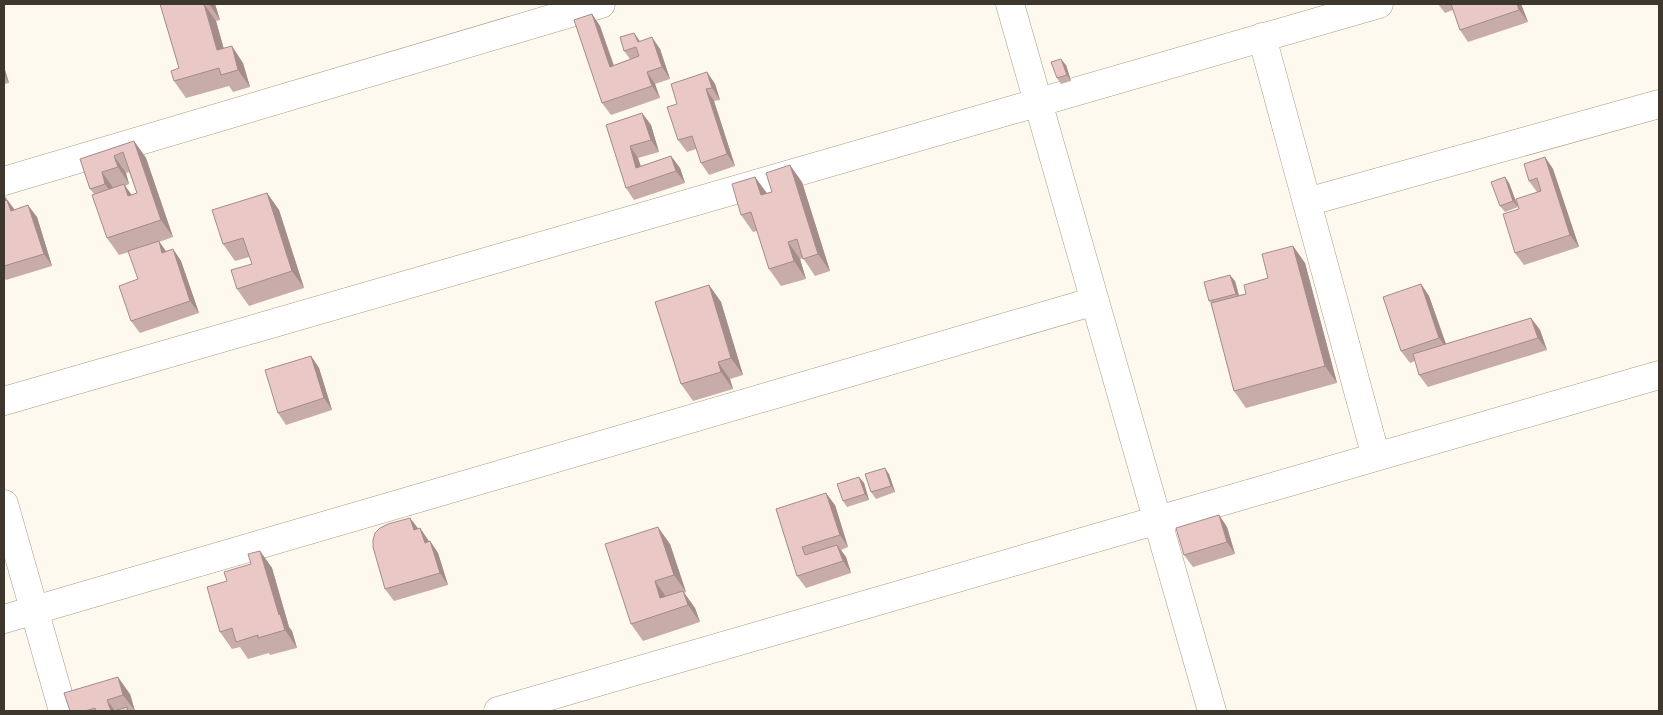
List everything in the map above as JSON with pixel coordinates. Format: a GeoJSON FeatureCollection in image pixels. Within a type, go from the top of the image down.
{"type":"FeatureCollection","features":[{"type":"Feature","properties":{"kind":"street"},"geometry":{"type":"LineString","coordinates":[[4,181],[601,4]]}},
{"type":"Feature","properties":{"kind":"street"},"geometry":{"type":"LineString","coordinates":[[1010,4],[1212,711]]}},
{"type":"Feature","properties":{"kind":"street"},"geometry":{"type":"LineString","coordinates":[[4,401],[1379,4]]}},
{"type":"Feature","properties":{"kind":"street"},"geometry":{"type":"LineString","coordinates":[[1262,37],[1376,457]]}},
{"type":"Feature","properties":{"kind":"street"},"geometry":{"type":"LineString","coordinates":[[1307,202],[1659,104]]}},
{"type":"Feature","properties":{"kind":"street"},"geometry":{"type":"LineString","coordinates":[[4,619],[1095,301]]}},
{"type":"Feature","properties":{"kind":"street"},"geometry":{"type":"LineString","coordinates":[[498,711],[1659,375]]}},
{"type":"Feature","properties":{"kind":"street"},"geometry":{"type":"LineString","coordinates":[[4,504],[63,711]]}},
{"type":"Feature","properties":{"kind":"building"},"geometry":{"type":"Polygon","coordinates":[[[160,4],[204,4],[217,50],[232,46],[238,70],[221,75],[219,68],[174,81],[171,71],[179,68],[160,4]]]}},
{"type":"Feature","properties":{"kind":"building"},"geometry":{"type":"Polygon","coordinates":[[[1451,4],[1517,4],[1519,10],[1460,30],[1451,4]]]}},
{"type":"Feature","properties":{"kind":"building"},"geometry":{"type":"Polygon","coordinates":[[[592,14],[610,67],[639,56],[636,47],[624,51],[620,37],[634,33],[638,42],[652,37],[662,67],[647,72],[652,86],[602,103],[574,20],[592,14]]]}},
{"type":"Feature","properties":{"kind":"building"},"geometry":{"type":"Polygon","coordinates":[[[1061,59],[1067,75],[1057,78],[1051,62],[1061,59]]]}},
{"type":"Feature","properties":{"kind":"building"},"geometry":{"type":"Polygon","coordinates":[[[707,72],[712,88],[706,89],[727,154],[701,163],[692,136],[678,140],[667,107],[677,104],[671,84],[707,72]]]}},
{"type":"Feature","properties":{"kind":"building"},"geometry":{"type":"Polygon","coordinates":[[[642,113],[651,140],[630,146],[636,168],[671,156],[676,171],[626,188],[606,125],[642,113]]]}},
{"type":"Feature","properties":{"kind":"building"},"geometry":{"type":"Polygon","coordinates":[[[134,141],[161,220],[107,238],[92,195],[124,184],[128,196],[137,193],[123,152],[114,156],[118,167],[102,172],[105,184],[90,189],[80,159],[134,141]]]}},
{"type":"Feature","properties":{"kind":"building"},"geometry":{"type":"Polygon","coordinates":[[[1545,157],[1570,235],[1515,253],[1503,214],[1519,209],[1516,199],[1541,191],[1537,178],[1529,181],[1524,164],[1545,157]]]}},
{"type":"Feature","properties":{"kind":"building"},"geometry":{"type":"Polygon","coordinates":[[[790,165],[818,254],[803,259],[797,239],[788,242],[794,261],[769,269],[751,212],[741,215],[732,184],[755,177],[761,195],[772,192],[766,173],[790,165]]]}},
{"type":"Feature","properties":{"kind":"building"},"geometry":{"type":"Polygon","coordinates":[[[1505,177],[1513,201],[1500,206],[1491,182],[1505,177]]]}},
{"type":"Feature","properties":{"kind":"building"},"geometry":{"type":"Polygon","coordinates":[[[267,193],[292,271],[237,289],[231,270],[252,264],[243,238],[223,244],[212,210],[267,193]]]}},
{"type":"Feature","properties":{"kind":"building"},"geometry":{"type":"Polygon","coordinates":[[[7,200],[11,211],[28,205],[44,254],[4,266],[4,201],[7,200]]]}},
{"type":"Feature","properties":{"kind":"building"},"geometry":{"type":"Polygon","coordinates":[[[159,241],[162,253],[173,249],[190,301],[131,321],[119,286],[138,279],[128,251],[159,241]]]}},
{"type":"Feature","properties":{"kind":"building"},"geometry":{"type":"Polygon","coordinates":[[[1293,246],[1325,366],[1234,391],[1211,303],[1246,294],[1244,285],[1268,278],[1262,254],[1293,246]]]}},
{"type":"Feature","properties":{"kind":"building"},"geometry":{"type":"Polygon","coordinates":[[[1230,275],[1236,294],[1209,301],[1204,282],[1230,275]]]}},
{"type":"Feature","properties":{"kind":"building"},"geometry":{"type":"Polygon","coordinates":[[[1421,284],[1439,338],[1401,351],[1383,297],[1421,284]]]}},
{"type":"Feature","properties":{"kind":"building"},"geometry":{"type":"Polygon","coordinates":[[[709,285],[731,358],[718,362],[721,372],[681,384],[655,302],[709,285]]]}},
{"type":"Feature","properties":{"kind":"building"},"geometry":{"type":"Polygon","coordinates":[[[1531,318],[1538,338],[1419,375],[1413,354],[1531,318]]]}},
{"type":"Feature","properties":{"kind":"building"},"geometry":{"type":"Polygon","coordinates":[[[311,356],[324,398],[278,413],[265,370],[311,356]]]}},
{"type":"Feature","properties":{"kind":"building"},"geometry":{"type":"Polygon","coordinates":[[[885,468],[891,486],[871,492],[865,474],[885,468]]]}},
{"type":"Feature","properties":{"kind":"building"},"geometry":{"type":"Polygon","coordinates":[[[859,477],[865,494],[843,501],[837,484],[859,477]]]}},
{"type":"Feature","properties":{"kind":"building"},"geometry":{"type":"Polygon","coordinates":[[[826,493],[840,535],[802,547],[805,555],[837,545],[843,561],[797,576],[776,509],[826,493]]]}},
{"type":"Feature","properties":{"kind":"building"},"geometry":{"type":"Polygon","coordinates":[[[1219,515],[1227,542],[1184,555],[1176,528],[1219,515]]]}},
{"type":"Feature","properties":{"kind":"building"},"geometry":{"type":"Polygon","coordinates":[[[410,518],[414,530],[420,528],[425,543],[430,541],[440,573],[385,589],[373,547],[375,533],[388,524],[410,518]]]}},
{"type":"Feature","properties":{"kind":"building"},"geometry":{"type":"Polygon","coordinates":[[[658,527],[674,575],[655,581],[660,598],[683,591],[688,605],[631,624],[605,544],[658,527]]]}},
{"type":"Feature","properties":{"kind":"building"},"geometry":{"type":"Polygon","coordinates":[[[260,551],[285,630],[258,638],[258,635],[236,642],[232,628],[220,632],[207,587],[227,581],[224,572],[251,564],[248,554],[260,551]]]}},
{"type":"Feature","properties":{"kind":"building"},"geometry":{"type":"Polygon","coordinates":[[[118,677],[123,695],[107,700],[111,711],[96,711],[95,708],[85,711],[70,711],[64,693],[118,677]]]}},
{"type":"Feature","properties":{"kind":"building"},"geometry":{"type":"Polygon","coordinates":[[[127,707],[128,711],[114,711],[127,707]]]}}]}
